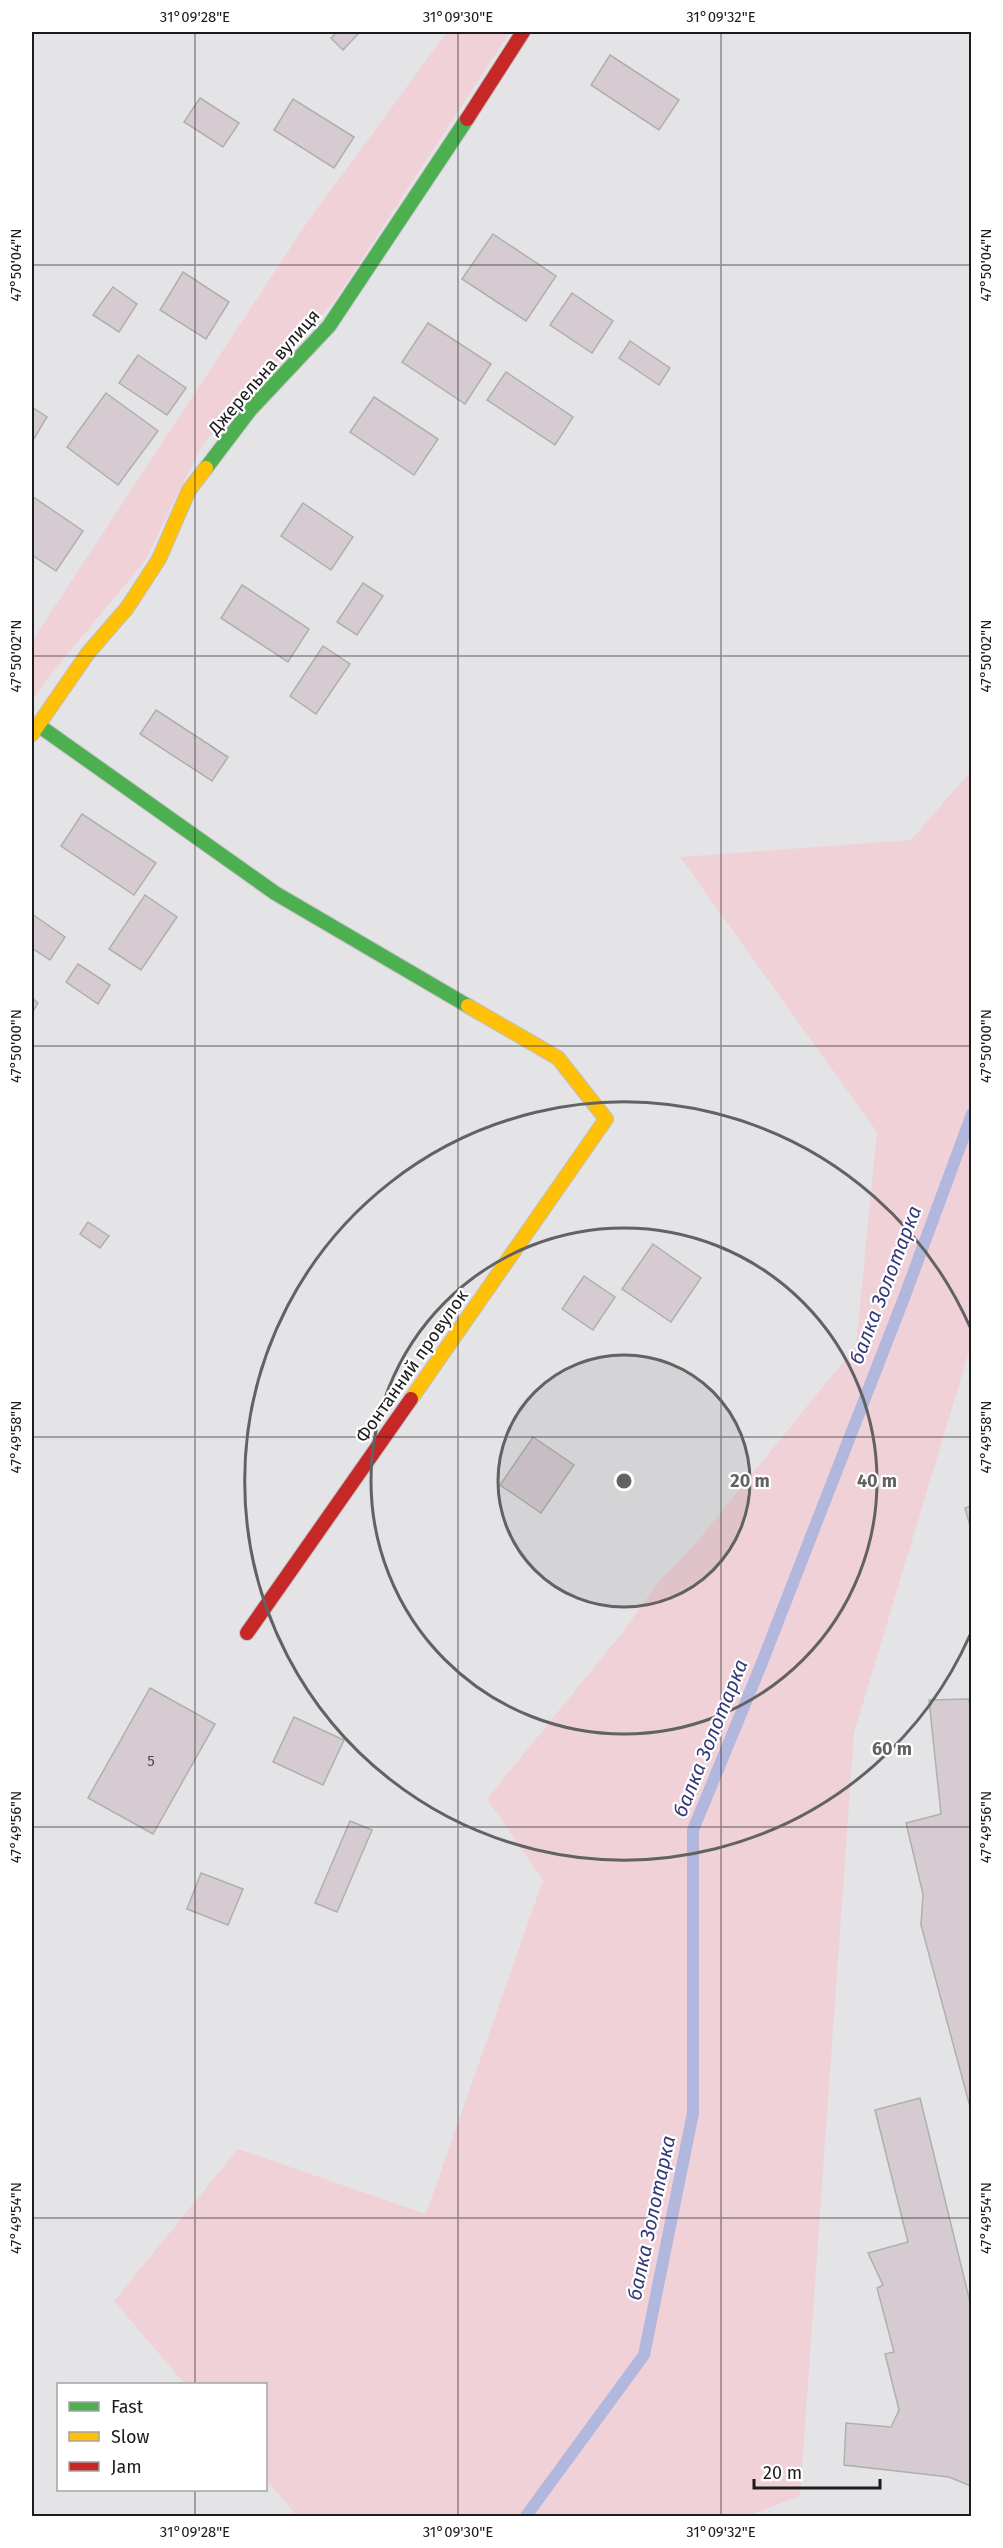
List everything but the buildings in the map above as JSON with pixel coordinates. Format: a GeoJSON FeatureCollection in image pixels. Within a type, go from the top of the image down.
{"type":"FeatureCollection","features":[{"type":"Feature","properties":{"kind":"street","name":"Джерельна вулиця"},"geometry":{"type":"LineString","coordinates":[[34,730],[88,653],[127,608],[159,559],[189,490],[250,410],[329,326],[433,172],[523,32]]}},
{"type":"Feature","properties":{"kind":"street","name":"Фонтанний провулок"},"geometry":{"type":"LineString","coordinates":[[34,730],[275,893],[558,1058],[606,1119],[247,1633]]}},
{"type":"Feature","properties":{"kind":"shaded area"},"geometry":{"type":"Polygon","coordinates":[[[447,32],[510,32],[335,300],[202,445],[145,561],[46,680],[32,701],[32,641],[306,224],[447,32]]]}},
{"type":"Feature","properties":{"kind":"shaded area"},"geometry":{"type":"Polygon","coordinates":[[[971,771],[971,1345],[854,1733],[800,2496],[748,2516],[297,2516],[267,2480],[267,2383],[184,2383],[114,2301],[238,2149],[426,2214],[543,1880],[487,1799],[623,1632],[660,1580],[696,1543],[856,1346],[877,1132],[680,857],[911,840],[971,771]]]}},
{"type":"Feature","properties":{"kind":"waterway","name":"балка Золотарка"},"geometry":{"type":"LineString","coordinates":[[526,2516],[644,2355],[693,2113],[693,1830],[761,1665],[904,1298],[972,1114]]}},
{"type":"Feature","properties":{"kind":"traffic: fast"},"geometry":{"type":"LineString","coordinates":[[206,468],[250,410],[329,326],[467,119]]}},
{"type":"Feature","properties":{"kind":"traffic: fast"},"geometry":{"type":"LineString","coordinates":[[38,725],[275,893],[468,1006]]}},
{"type":"Feature","properties":{"kind":"traffic: slow"},"geometry":{"type":"LineString","coordinates":[[32,734],[88,653],[127,608],[159,559],[189,490],[206,468]]}},
{"type":"Feature","properties":{"kind":"traffic: slow"},"geometry":{"type":"LineString","coordinates":[[411,1399],[606,1119],[558,1058],[468,1006]]}},
{"type":"Feature","properties":{"kind":"traffic: jam"},"geometry":{"type":"LineString","coordinates":[[467,119],[523,32]]}},
{"type":"Feature","properties":{"kind":"traffic: jam"},"geometry":{"type":"LineString","coordinates":[[247,1633],[411,1399]]}}]}
